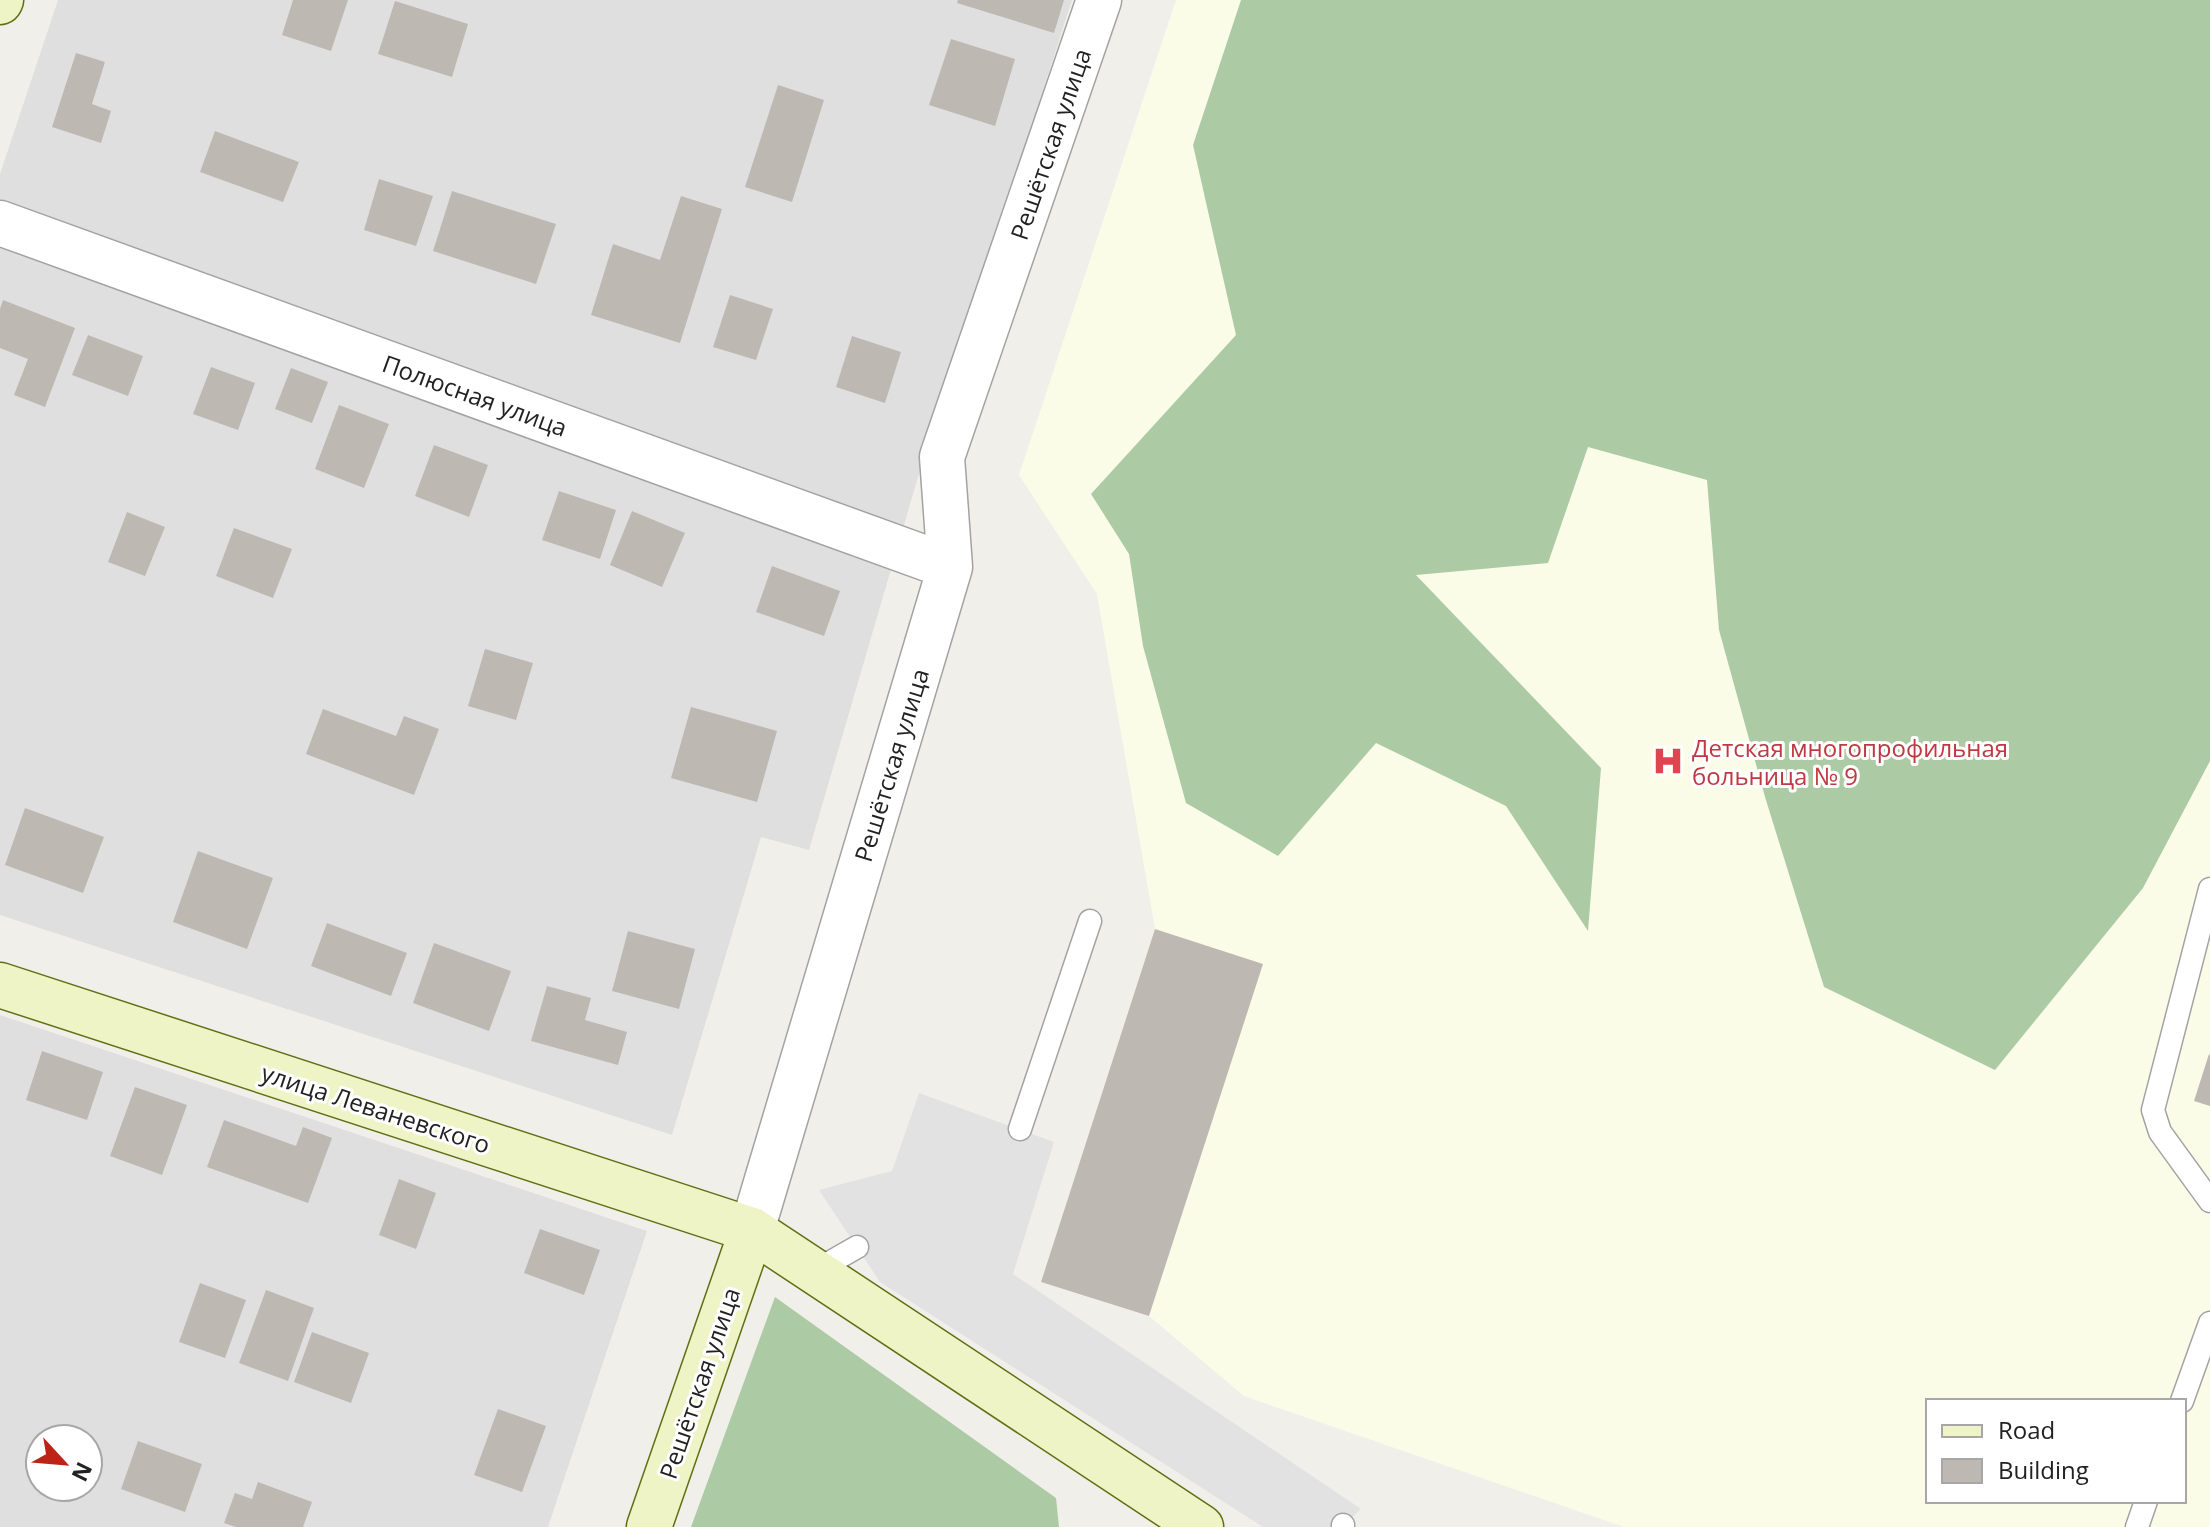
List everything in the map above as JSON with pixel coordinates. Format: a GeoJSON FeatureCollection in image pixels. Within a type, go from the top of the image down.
{"type":"FeatureCollection","features":[{"type":"Feature","properties":{"kind":"street","name":"Решётская улица"},"geometry":{"type":"LineString","coordinates":[[649,1527],[752,1230],[950,567],[942,457],[1099,0]]}},
{"type":"Feature","properties":{"kind":"street","name":"Полюсная улица"},"geometry":{"type":"LineString","coordinates":[[0,223],[950,567]]}},
{"type":"Feature","properties":{"kind":"street","name":"улица Леваневского"},"geometry":{"type":"LineString","coordinates":[[0,985],[752,1230],[1201,1527]]}},
{"type":"Feature","properties":{"kind":"lane"},"geometry":{"type":"LineString","coordinates":[[2210,889],[2153,1110],[2160,1132],[2210,1201]]}},
{"type":"Feature","properties":{"kind":"lane"},"geometry":{"type":"LineString","coordinates":[[1020,1129],[1090,921]]}},
{"type":"Feature","properties":{"kind":"lane"},"geometry":{"type":"LineString","coordinates":[[815,1271],[857,1247]]}},
{"type":"Feature","properties":{"kind":"lane"},"geometry":{"type":"LineString","coordinates":[[2183,1399],[2210,1323]]}},
{"type":"Feature","properties":{"kind":"lane"},"geometry":{"type":"LineString","coordinates":[[2137,1527],[2145,1503]]}},
{"type":"Feature","properties":{"kind":"shaded area"},"geometry":{"type":"Polygon","coordinates":[[[58,0],[1072,0],[918,477],[809,850],[761,837],[672,1135],[0,915],[0,174],[58,0]]]}},
{"type":"Feature","properties":{"kind":"shaded area","name":"Детская многопрофильная больница № 9"},"geometry":{"type":"Polygon","coordinates":[[[1176,0],[2210,0],[2210,1527],[1624,1527],[1244,1396],[1149,1316],[1041,1282],[1155,929],[1097,594],[1019,475],[1176,0]]]}},
{"type":"Feature","properties":{"kind":"shaded area"},"geometry":{"type":"Polygon","coordinates":[[[0,1015],[647,1231],[548,1527],[0,1527],[0,1015]]]}},
{"type":"Feature","properties":{"kind":"shaded area"},"geometry":{"type":"Polygon","coordinates":[[[919,1093],[1054,1142],[1013,1274],[1361,1509],[1342,1527],[1263,1527],[880,1282],[819,1190],[892,1171],[919,1093]]]}},
{"type":"Feature","properties":{"kind":"green space"},"geometry":{"type":"Polygon","coordinates":[[[1241,0],[2210,0],[2210,761],[2143,888],[1995,1070],[1824,987],[1765,797],[1719,630],[1707,480],[1588,447],[1548,563],[1416,575],[1601,768],[1588,931],[1506,806],[1376,743],[1278,856],[1186,803],[1143,646],[1129,554],[1091,494],[1236,335],[1193,145],[1241,0]]]}},
{"type":"Feature","properties":{"kind":"green space"},"geometry":{"type":"Polygon","coordinates":[[[775,1297],[1056,1498],[1059,1527],[691,1527],[775,1297]]]}},
{"type":"Feature","properties":{"kind":"building"},"geometry":{"type":"Polygon","coordinates":[[[293,0],[348,0],[331,51],[282,35],[293,0]]]}},
{"type":"Feature","properties":{"kind":"building"},"geometry":{"type":"Polygon","coordinates":[[[958,0],[1064,0],[1054,33],[957,3],[958,0]]]}},
{"type":"Feature","properties":{"kind":"building"},"geometry":{"type":"Polygon","coordinates":[[[395,1],[468,24],[452,77],[378,54],[395,1]]]}},
{"type":"Feature","properties":{"kind":"building"},"geometry":{"type":"Polygon","coordinates":[[[951,39],[1015,59],[995,126],[929,105],[951,39]]]}},
{"type":"Feature","properties":{"kind":"building"},"geometry":{"type":"Polygon","coordinates":[[[76,53],[105,62],[92,104],[111,111],[101,143],[52,127],[76,53]]]}},
{"type":"Feature","properties":{"kind":"building"},"geometry":{"type":"Polygon","coordinates":[[[778,85],[824,100],[792,202],[745,187],[778,85]]]}},
{"type":"Feature","properties":{"kind":"building"},"geometry":{"type":"Polygon","coordinates":[[[215,131],[299,162],[283,202],[200,172],[215,131]]]}},
{"type":"Feature","properties":{"kind":"building"},"geometry":{"type":"Polygon","coordinates":[[[379,179],[433,196],[416,246],[364,230],[379,179]]]}},
{"type":"Feature","properties":{"kind":"building"},"geometry":{"type":"Polygon","coordinates":[[[452,191],[556,224],[536,284],[433,251],[452,191]]]}},
{"type":"Feature","properties":{"kind":"building"},"geometry":{"type":"Polygon","coordinates":[[[681,196],[722,209],[680,343],[591,315],[613,244],[660,260],[681,196]]]}},
{"type":"Feature","properties":{"kind":"building"},"geometry":{"type":"Polygon","coordinates":[[[730,295],[773,309],[756,360],[713,347],[730,295]]]}},
{"type":"Feature","properties":{"kind":"building"},"geometry":{"type":"Polygon","coordinates":[[[3,300],[75,328],[45,407],[14,395],[28,359],[0,348],[0,309],[3,300]]]}},
{"type":"Feature","properties":{"kind":"building"},"geometry":{"type":"Polygon","coordinates":[[[88,335],[143,356],[128,396],[72,375],[88,335]]]}},
{"type":"Feature","properties":{"kind":"building"},"geometry":{"type":"Polygon","coordinates":[[[852,336],[901,352],[885,403],[836,387],[852,336]]]}},
{"type":"Feature","properties":{"kind":"building"},"geometry":{"type":"Polygon","coordinates":[[[211,367],[255,383],[238,430],[193,414],[211,367]]]}},
{"type":"Feature","properties":{"kind":"building"},"geometry":{"type":"Polygon","coordinates":[[[291,368],[328,382],[312,423],[275,409],[291,368]]]}},
{"type":"Feature","properties":{"kind":"building"},"geometry":{"type":"Polygon","coordinates":[[[339,405],[389,424],[364,488],[315,469],[339,405]]]}},
{"type":"Feature","properties":{"kind":"building"},"geometry":{"type":"Polygon","coordinates":[[[434,445],[488,465],[469,517],[415,496],[434,445]]]}},
{"type":"Feature","properties":{"kind":"building"},"geometry":{"type":"Polygon","coordinates":[[[559,491],[616,510],[600,559],[542,540],[559,491]]]}},
{"type":"Feature","properties":{"kind":"building"},"geometry":{"type":"Polygon","coordinates":[[[632,511],[685,533],[662,587],[610,565],[632,511]]]}},
{"type":"Feature","properties":{"kind":"building"},"geometry":{"type":"Polygon","coordinates":[[[127,512],[165,527],[145,576],[108,562],[127,512]]]}},
{"type":"Feature","properties":{"kind":"building"},"geometry":{"type":"Polygon","coordinates":[[[234,528],[292,549],[273,598],[216,576],[234,528]]]}},
{"type":"Feature","properties":{"kind":"building"},"geometry":{"type":"Polygon","coordinates":[[[772,566],[840,591],[824,636],[756,612],[772,566]]]}},
{"type":"Feature","properties":{"kind":"building"},"geometry":{"type":"Polygon","coordinates":[[[485,649],[533,663],[516,720],[468,706],[485,649]]]}},
{"type":"Feature","properties":{"kind":"building"},"geometry":{"type":"Polygon","coordinates":[[[691,707],[777,731],[757,802],[671,778],[691,707]]]}},
{"type":"Feature","properties":{"kind":"building"},"geometry":{"type":"Polygon","coordinates":[[[323,709],[396,736],[404,716],[439,729],[414,795],[306,754],[323,709]]]}},
{"type":"Feature","properties":{"kind":"building"},"geometry":{"type":"Polygon","coordinates":[[[25,808],[104,837],[83,893],[5,865],[25,808]]]}},
{"type":"Feature","properties":{"kind":"building"},"geometry":{"type":"Polygon","coordinates":[[[198,851],[273,878],[247,949],[173,922],[198,851]]]}},
{"type":"Feature","properties":{"kind":"building"},"geometry":{"type":"Polygon","coordinates":[[[327,923],[407,953],[391,996],[311,966],[327,923]]]}},
{"type":"Feature","properties":{"kind":"building"},"geometry":{"type":"Polygon","coordinates":[[[1155,929],[1263,964],[1149,1316],[1041,1282],[1155,929]]]}},
{"type":"Feature","properties":{"kind":"building"},"geometry":{"type":"Polygon","coordinates":[[[628,931],[695,949],[679,1009],[612,991],[628,931]]]}},
{"type":"Feature","properties":{"kind":"building"},"geometry":{"type":"Polygon","coordinates":[[[434,943],[511,971],[489,1031],[413,1003],[434,943]]]}},
{"type":"Feature","properties":{"kind":"building"},"geometry":{"type":"Polygon","coordinates":[[[547,986],[591,998],[585,1020],[627,1032],[618,1065],[531,1041],[547,986]]]}},
{"type":"Feature","properties":{"kind":"building"},"geometry":{"type":"Polygon","coordinates":[[[42,1051],[103,1072],[87,1120],[26,1100],[42,1051]]]}},
{"type":"Feature","properties":{"kind":"building"},"geometry":{"type":"Polygon","coordinates":[[[2210,1055],[2210,1106],[2194,1101],[2210,1055]]]}},
{"type":"Feature","properties":{"kind":"building"},"geometry":{"type":"Polygon","coordinates":[[[135,1087],[187,1105],[162,1175],[110,1156],[135,1087]]]}},
{"type":"Feature","properties":{"kind":"building"},"geometry":{"type":"Polygon","coordinates":[[[224,1120],[296,1146],[303,1127],[332,1138],[308,1203],[207,1167],[224,1120]]]}},
{"type":"Feature","properties":{"kind":"building"},"geometry":{"type":"Polygon","coordinates":[[[399,1179],[436,1193],[416,1249],[379,1235],[399,1179]]]}},
{"type":"Feature","properties":{"kind":"building"},"geometry":{"type":"Polygon","coordinates":[[[540,1229],[600,1250],[584,1295],[524,1273],[540,1229]]]}},
{"type":"Feature","properties":{"kind":"building"},"geometry":{"type":"Polygon","coordinates":[[[200,1283],[246,1300],[225,1358],[179,1342],[200,1283]]]}},
{"type":"Feature","properties":{"kind":"building"},"geometry":{"type":"Polygon","coordinates":[[[266,1290],[314,1308],[288,1381],[239,1363],[266,1290]]]}},
{"type":"Feature","properties":{"kind":"building"},"geometry":{"type":"Polygon","coordinates":[[[312,1332],[369,1353],[351,1403],[294,1382],[312,1332]]]}},
{"type":"Feature","properties":{"kind":"building"},"geometry":{"type":"Polygon","coordinates":[[[498,1409],[546,1426],[522,1492],[474,1475],[498,1409]]]}},
{"type":"Feature","properties":{"kind":"building"},"geometry":{"type":"Polygon","coordinates":[[[138,1441],[202,1464],[185,1512],[121,1489],[138,1441]]]}},
{"type":"Feature","properties":{"kind":"building"},"geometry":{"type":"Polygon","coordinates":[[[258,1482],[312,1502],[303,1527],[236,1527],[224,1523],[235,1493],[252,1499],[258,1482]]]}},
{"type":"Feature","properties":{"kind":"place","name":"Детская многопрофильная больница № 9"},"geometry":{"type":"Point","coordinates":[1668,761]}}]}
